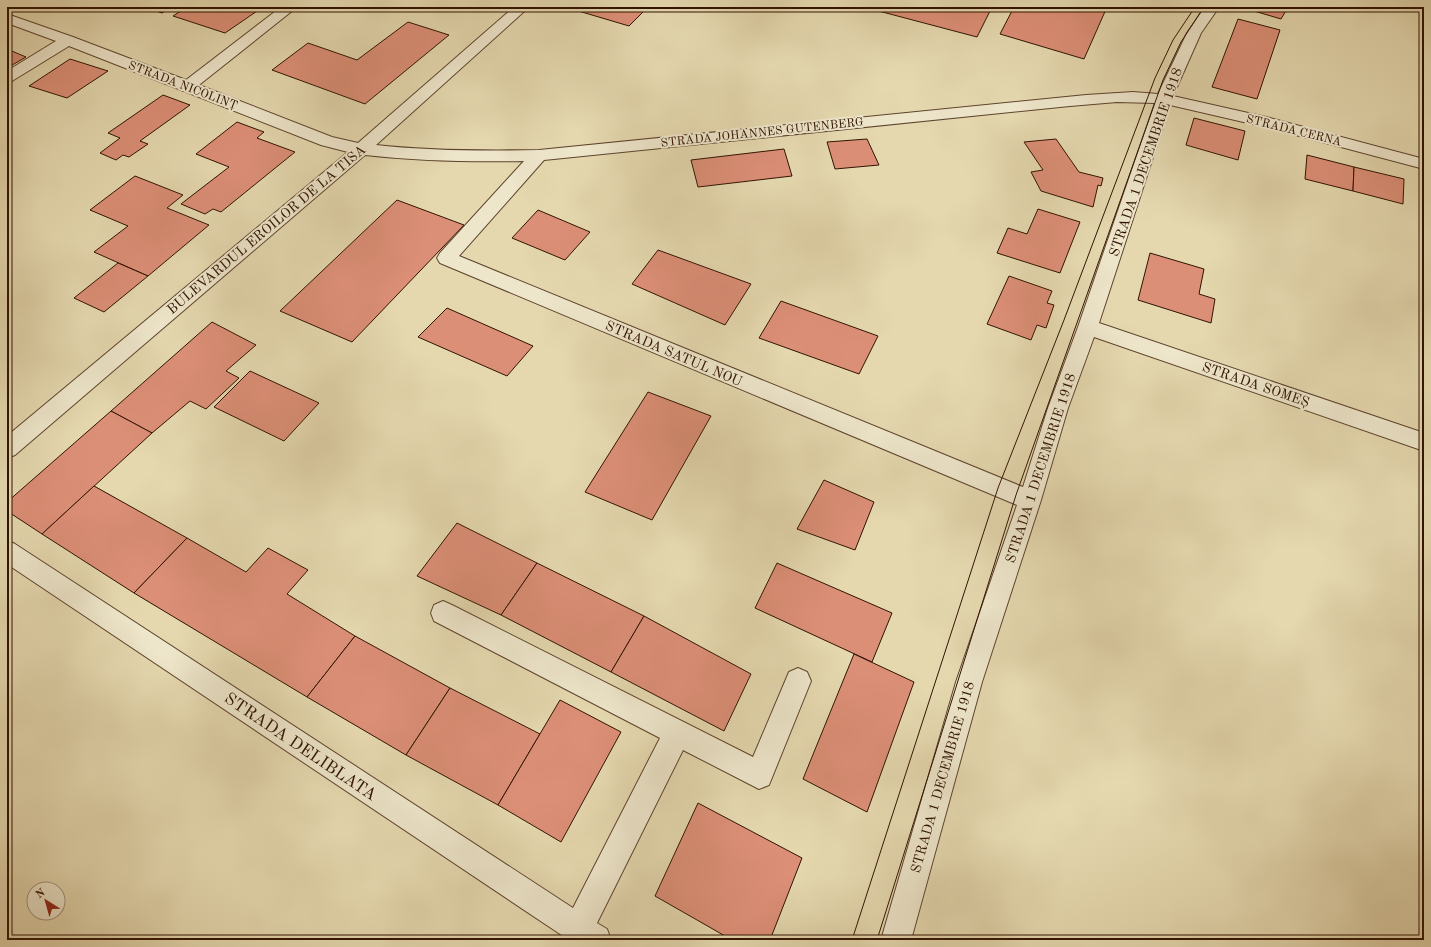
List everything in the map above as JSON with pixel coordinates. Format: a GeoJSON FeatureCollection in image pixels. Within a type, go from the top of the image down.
{"type":"FeatureCollection","features":[{"type":"Feature","properties":{"kind":"street"},"geometry":{"type":"LineString","coordinates":[[187,87],[290,7]]}},
{"type":"Feature","properties":{"kind":"street","name":"BULEVARDUL EROILOR DE LA TISA"},"geometry":{"type":"LineString","coordinates":[[7,449],[359,149],[522,7]]}},
{"type":"Feature","properties":{"kind":"street","name":"STRADA 1 DECEMBRIE 1918"},"geometry":{"type":"LineString","coordinates":[[896,940],[968,682],[1030,500],[1058,408],[1088,327],[1164,99],[1194,33],[1212,7]]}},
{"type":"Feature","properties":{"kind":"street","name":"STRADA NICOLINȚ"},"geometry":{"type":"LineString","coordinates":[[7,18],[68,40],[327,141],[359,149]]}},
{"type":"Feature","properties":{"kind":"street"},"geometry":{"type":"LineString","coordinates":[[7,78],[68,40]]}},
{"type":"Feature","properties":{"kind":"street","name":"STRADA JOHANNES GUTENBERG"},"geometry":{"type":"LineString","coordinates":[[359,149],[397,153],[457,156],[540,155],[1039,104],[1147,97],[1164,99]]}},
{"type":"Feature","properties":{"kind":"street","name":"STRADA CERNA"},"geometry":{"type":"LineString","coordinates":[[1164,99],[1266,122],[1424,164]]}},
{"type":"Feature","properties":{"kind":"street","name":"STRADA SATUL NOU"},"geometry":{"type":"LineString","coordinates":[[540,155],[446,258],[1030,500]]}},
{"type":"Feature","properties":{"kind":"street","name":"STRADA SOMEȘ"},"geometry":{"type":"LineString","coordinates":[[1088,327],[1424,442]]}},
{"type":"Feature","properties":{"kind":"street","name":"STRADA DELIBLATA"},"geometry":{"type":"LineString","coordinates":[[7,551],[587,935]]}},
{"type":"Feature","properties":{"kind":"street"},"geometry":{"type":"LineString","coordinates":[[443,613],[759,775],[798,681]]}},
{"type":"Feature","properties":{"kind":"street"},"geometry":{"type":"LineString","coordinates":[[587,935],[677,733]]}},
{"type":"Feature","properties":{"kind":"building"},"geometry":{"type":"Polygon","coordinates":[[[144,7],[171,7],[162,13],[144,7]]]}},
{"type":"Feature","properties":{"kind":"building"},"geometry":{"type":"Polygon","coordinates":[[[187,7],[263,7],[225,33],[173,16],[187,7]]]}},
{"type":"Feature","properties":{"kind":"building"},"geometry":{"type":"Polygon","coordinates":[[[565,7],[639,7],[646,9],[629,26],[565,7]]]}},
{"type":"Feature","properties":{"kind":"building"},"geometry":{"type":"Polygon","coordinates":[[[872,7],[992,7],[977,37],[871,9],[872,7]]]}},
{"type":"Feature","properties":{"kind":"building"},"geometry":{"type":"Polygon","coordinates":[[[1014,7],[1107,7],[1084,59],[1000,34],[1014,7]]]}},
{"type":"Feature","properties":{"kind":"building"},"geometry":{"type":"Polygon","coordinates":[[[1245,7],[1288,7],[1281,19],[1244,8],[1245,7]]]}},
{"type":"Feature","properties":{"kind":"building"},"geometry":{"type":"Polygon","coordinates":[[[1238,19],[1280,30],[1257,99],[1212,87],[1238,19]]]}},
{"type":"Feature","properties":{"kind":"building"},"geometry":{"type":"Polygon","coordinates":[[[408,22],[449,35],[365,104],[272,70],[308,43],[357,60],[408,22]]]}},
{"type":"Feature","properties":{"kind":"building"},"geometry":{"type":"Polygon","coordinates":[[[7,49],[26,57],[7,68],[7,49]]]}},
{"type":"Feature","properties":{"kind":"building"},"geometry":{"type":"Polygon","coordinates":[[[70,59],[108,71],[67,98],[29,86],[70,59]]]}},
{"type":"Feature","properties":{"kind":"building"},"geometry":{"type":"Polygon","coordinates":[[[163,95],[190,105],[140,141],[148,144],[129,157],[123,155],[116,160],[100,153],[120,138],[108,133],[163,95]]]}},
{"type":"Feature","properties":{"kind":"building"},"geometry":{"type":"Polygon","coordinates":[[[1194,118],[1245,131],[1238,160],[1186,145],[1194,118]]]}},
{"type":"Feature","properties":{"kind":"building"},"geometry":{"type":"Polygon","coordinates":[[[237,122],[264,132],[257,138],[295,152],[221,212],[213,209],[205,214],[181,204],[229,167],[196,154],[237,122]]]}},
{"type":"Feature","properties":{"kind":"building"},"geometry":{"type":"Polygon","coordinates":[[[867,139],[879,165],[835,169],[827,142],[867,139]]]}},
{"type":"Feature","properties":{"kind":"building"},"geometry":{"type":"Polygon","coordinates":[[[1056,139],[1079,172],[1103,178],[1101,186],[1098,185],[1093,207],[1041,191],[1031,172],[1043,170],[1024,142],[1056,139]]]}},
{"type":"Feature","properties":{"kind":"building"},"geometry":{"type":"Polygon","coordinates":[[[784,149],[792,176],[698,187],[691,160],[784,149]]]}},
{"type":"Feature","properties":{"kind":"building"},"geometry":{"type":"Polygon","coordinates":[[[1307,155],[1354,167],[1353,191],[1305,179],[1307,155]]]}},
{"type":"Feature","properties":{"kind":"building"},"geometry":{"type":"Polygon","coordinates":[[[1354,167],[1404,179],[1403,204],[1353,191],[1354,167]]]}},
{"type":"Feature","properties":{"kind":"building"},"geometry":{"type":"Polygon","coordinates":[[[135,176],[183,195],[167,208],[209,225],[148,276],[94,252],[128,226],[90,210],[135,176]]]}},
{"type":"Feature","properties":{"kind":"building"},"geometry":{"type":"Polygon","coordinates":[[[397,200],[464,225],[352,342],[280,311],[397,200]]]}},
{"type":"Feature","properties":{"kind":"building"},"geometry":{"type":"Polygon","coordinates":[[[1038,209],[1080,222],[1060,273],[997,253],[1008,228],[1027,234],[1038,209]]]}},
{"type":"Feature","properties":{"kind":"building"},"geometry":{"type":"Polygon","coordinates":[[[538,210],[590,232],[565,260],[512,238],[538,210]]]}},
{"type":"Feature","properties":{"kind":"building"},"geometry":{"type":"Polygon","coordinates":[[[658,250],[751,284],[725,325],[632,284],[658,250]]]}},
{"type":"Feature","properties":{"kind":"building"},"geometry":{"type":"Polygon","coordinates":[[[1150,253],[1204,269],[1199,294],[1215,299],[1211,323],[1138,300],[1150,253]]]}},
{"type":"Feature","properties":{"kind":"building"},"geometry":{"type":"Polygon","coordinates":[[[118,263],[148,276],[104,312],[74,298],[118,263]]]}},
{"type":"Feature","properties":{"kind":"building"},"geometry":{"type":"Polygon","coordinates":[[[1009,276],[1052,291],[1047,303],[1054,305],[1046,328],[1037,325],[1031,340],[987,324],[1009,276]]]}},
{"type":"Feature","properties":{"kind":"building"},"geometry":{"type":"Polygon","coordinates":[[[781,301],[878,336],[859,374],[759,338],[781,301]]]}},
{"type":"Feature","properties":{"kind":"building"},"geometry":{"type":"Polygon","coordinates":[[[447,308],[533,346],[507,376],[418,337],[447,308]]]}},
{"type":"Feature","properties":{"kind":"building"},"geometry":{"type":"Polygon","coordinates":[[[212,322],[256,345],[226,371],[239,378],[206,409],[190,401],[152,433],[111,411],[212,322]]]}},
{"type":"Feature","properties":{"kind":"building"},"geometry":{"type":"Polygon","coordinates":[[[250,371],[319,403],[284,441],[214,407],[250,371]]]}},
{"type":"Feature","properties":{"kind":"building"},"geometry":{"type":"Polygon","coordinates":[[[648,392],[711,416],[652,520],[585,492],[648,392]]]}},
{"type":"Feature","properties":{"kind":"building"},"geometry":{"type":"Polygon","coordinates":[[[111,411],[152,433],[42,534],[7,511],[7,502],[111,411]]]}},
{"type":"Feature","properties":{"kind":"building"},"geometry":{"type":"Polygon","coordinates":[[[824,480],[874,502],[855,550],[797,529],[824,480]]]}},
{"type":"Feature","properties":{"kind":"building"},"geometry":{"type":"Polygon","coordinates":[[[94,486],[187,538],[134,593],[42,534],[94,486]]]}},
{"type":"Feature","properties":{"kind":"building"},"geometry":{"type":"Polygon","coordinates":[[[457,523],[537,563],[501,615],[417,576],[457,523]]]}},
{"type":"Feature","properties":{"kind":"building"},"geometry":{"type":"Polygon","coordinates":[[[187,538],[246,572],[268,548],[308,570],[287,594],[355,636],[307,697],[134,593],[187,538]]]}},
{"type":"Feature","properties":{"kind":"building"},"geometry":{"type":"Polygon","coordinates":[[[537,563],[644,616],[611,672],[501,615],[537,563]]]}},
{"type":"Feature","properties":{"kind":"building"},"geometry":{"type":"Polygon","coordinates":[[[777,563],[892,613],[872,662],[755,608],[777,563]]]}},
{"type":"Feature","properties":{"kind":"building"},"geometry":{"type":"Polygon","coordinates":[[[644,616],[751,674],[724,731],[611,672],[644,616]]]}},
{"type":"Feature","properties":{"kind":"building"},"geometry":{"type":"Polygon","coordinates":[[[355,636],[450,688],[406,755],[307,697],[355,636]]]}},
{"type":"Feature","properties":{"kind":"building"},"geometry":{"type":"Polygon","coordinates":[[[854,654],[914,682],[867,812],[803,779],[854,654]]]}},
{"type":"Feature","properties":{"kind":"building"},"geometry":{"type":"Polygon","coordinates":[[[450,688],[540,734],[498,805],[406,755],[450,688]]]}},
{"type":"Feature","properties":{"kind":"building"},"geometry":{"type":"Polygon","coordinates":[[[560,700],[621,732],[561,842],[498,805],[560,700]]]}},
{"type":"Feature","properties":{"kind":"building"},"geometry":{"type":"Polygon","coordinates":[[[698,803],[802,858],[770,940],[732,940],[655,896],[698,803]]]}},
{"type":"Feature","properties":{"kind":"tram line"},"geometry":{"type":"LineString","coordinates":[[852,940],[998,488],[1064,320],[1155,78],[1173,40],[1195,7]]}},
{"type":"Feature","properties":{"kind":"tram line"},"geometry":{"type":"LineString","coordinates":[[877,940],[1016,495],[1163,80],[1181,42],[1204,7]]}}]}
